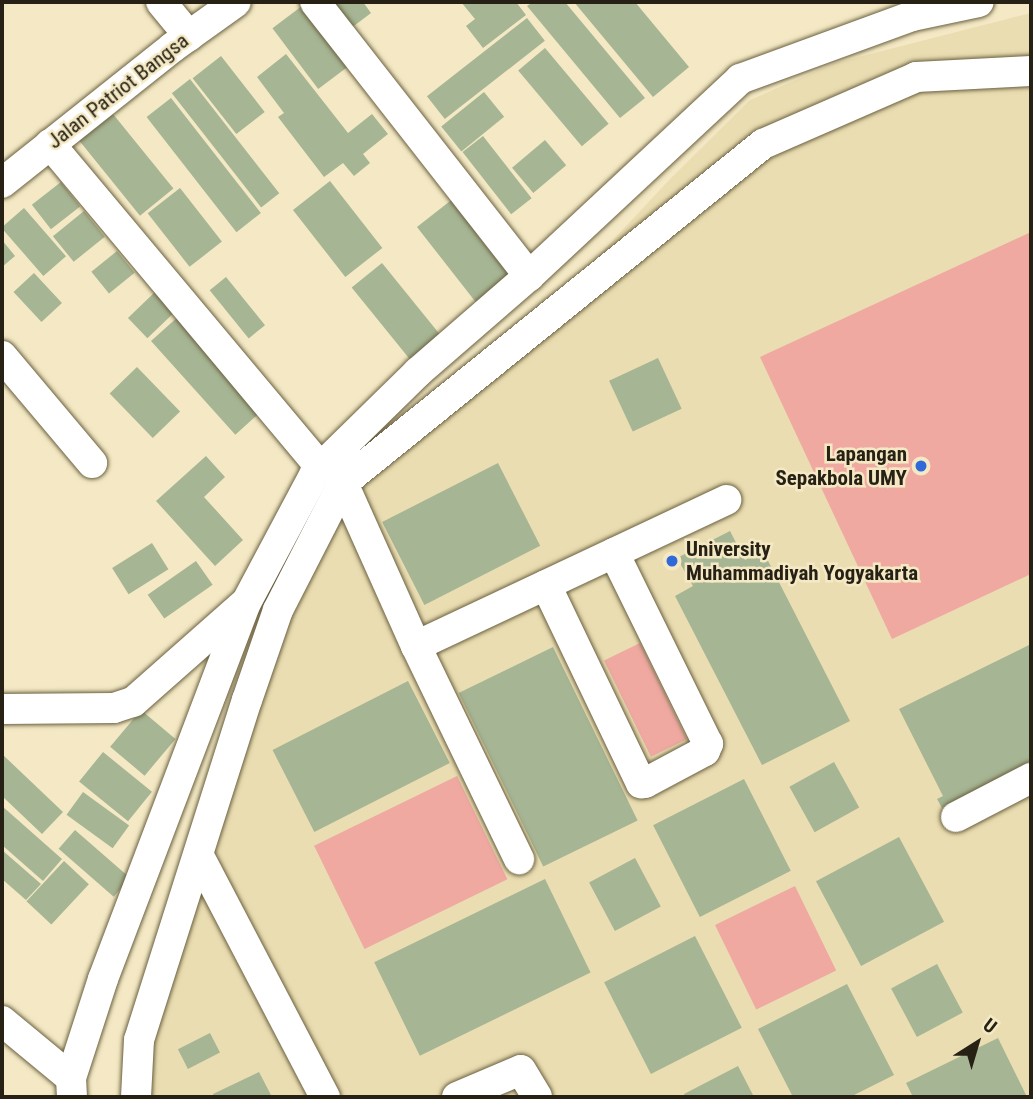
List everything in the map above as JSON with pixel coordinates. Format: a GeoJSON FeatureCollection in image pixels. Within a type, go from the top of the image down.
{"type":"FeatureCollection","features":[{"type":"Feature","properties":{"kind":"street"},"geometry":{"type":"LineString","coordinates":[[161,2],[189,36]]}},
{"type":"Feature","properties":{"kind":"street","name":"Jalan Patriot Bangsa"},"geometry":{"type":"LineString","coordinates":[[2,183],[236,2]]}},
{"type":"Feature","properties":{"kind":"street"},"geometry":{"type":"LineString","coordinates":[[315,2],[529,276]]}},
{"type":"Feature","properties":{"kind":"street"},"geometry":{"type":"LineString","coordinates":[[2,1021],[71,1088],[103,979],[246,603],[331,475],[418,372],[529,276],[740,79],[912,16],[979,2]]}},
{"type":"Feature","properties":{"kind":"street"},"geometry":{"type":"LineString","coordinates":[[136,1097],[139,1040],[278,610],[331,475],[763,144],[916,77],[1031,71]]}},
{"type":"Feature","properties":{"kind":"street"},"geometry":{"type":"LineString","coordinates":[[50,144],[331,475],[519,859]]}},
{"type":"Feature","properties":{"kind":"street"},"geometry":{"type":"LineString","coordinates":[[2,356],[92,463]]}},
{"type":"Feature","properties":{"kind":"street"},"geometry":{"type":"LineString","coordinates":[[416,646],[726,499]]}},
{"type":"Feature","properties":{"kind":"street"},"geometry":{"type":"LineString","coordinates":[[546,585],[641,783],[646,783],[705,751],[708,744],[614,554]]}},
{"type":"Feature","properties":{"kind":"street"},"geometry":{"type":"LineString","coordinates":[[2,709],[114,708],[133,702],[246,603]]}},
{"type":"Feature","properties":{"kind":"street"},"geometry":{"type":"LineString","coordinates":[[956,817],[1031,778]]}},
{"type":"Feature","properties":{"kind":"street"},"geometry":{"type":"LineString","coordinates":[[199,856],[324,1097]]}},
{"type":"Feature","properties":{"kind":"street"},"geometry":{"type":"LineString","coordinates":[[457,1097],[520,1070],[537,1097]]}},
{"type":"Feature","properties":{"kind":"shaded area","name":"University Muhammadiyah Yogyakarta"},"geometry":{"type":"Polygon","coordinates":[[[1031,13],[1031,1097],[121,1097],[123,1044],[193,848],[344,489],[571,285],[671,178],[750,100],[835,63],[1031,13]]]}},
{"type":"Feature","properties":{"kind":"shaded area","name":"Lapangan Sepakbola UMY"},"geometry":{"type":"Polygon","coordinates":[[[1031,232],[1031,574],[892,639],[760,357],[1031,232]]]}},
{"type":"Feature","properties":{"kind":"shaded area"},"geometry":{"type":"Polygon","coordinates":[[[640,643],[687,739],[651,757],[604,661],[640,643]]]}},
{"type":"Feature","properties":{"kind":"shaded area"},"geometry":{"type":"Polygon","coordinates":[[[457,776],[507,879],[365,949],[314,846],[457,776]]]}},
{"type":"Feature","properties":{"kind":"shaded area"},"geometry":{"type":"Polygon","coordinates":[[[795,886],[836,970],[756,1010],[715,925],[795,886]]]}},
{"type":"Feature","properties":{"kind":"building"},"geometry":{"type":"Polygon","coordinates":[[[323,2],[363,2],[371,13],[346,32],[323,2]]]}},
{"type":"Feature","properties":{"kind":"building"},"geometry":{"type":"Polygon","coordinates":[[[461,2],[516,2],[526,15],[483,48],[466,26],[475,19],[461,2]]]}},
{"type":"Feature","properties":{"kind":"building"},"geometry":{"type":"Polygon","coordinates":[[[533,2],[565,2],[645,98],[620,118],[527,6],[533,2]]]}},
{"type":"Feature","properties":{"kind":"building"},"geometry":{"type":"Polygon","coordinates":[[[574,2],[635,2],[689,67],[653,97],[574,2]]]}},
{"type":"Feature","properties":{"kind":"building"},"geometry":{"type":"Polygon","coordinates":[[[306,3],[352,64],[318,89],[272,28],[306,3]]]}},
{"type":"Feature","properties":{"kind":"building"},"geometry":{"type":"Polygon","coordinates":[[[527,18],[545,41],[445,119],[427,96],[527,18]]]}},
{"type":"Feature","properties":{"kind":"building"},"geometry":{"type":"Polygon","coordinates":[[[545,48],[609,124],[582,146],[518,70],[545,48]]]}},
{"type":"Feature","properties":{"kind":"building"},"geometry":{"type":"Polygon","coordinates":[[[286,54],[348,133],[372,114],[388,134],[363,154],[370,163],[354,176],[343,163],[324,177],[278,117],[284,113],[257,77],[286,54]]]}},
{"type":"Feature","properties":{"kind":"building"},"geometry":{"type":"Polygon","coordinates":[[[221,56],[265,112],[236,134],[193,78],[221,56]]]}},
{"type":"Feature","properties":{"kind":"building"},"geometry":{"type":"Polygon","coordinates":[[[190,79],[279,193],[261,207],[172,93],[190,79]]]}},
{"type":"Feature","properties":{"kind":"building"},"geometry":{"type":"Polygon","coordinates":[[[484,92],[504,117],[461,151],[441,127],[484,92]]]}},
{"type":"Feature","properties":{"kind":"building"},"geometry":{"type":"Polygon","coordinates":[[[171,98],[261,213],[236,232],[147,117],[171,98]]]}},
{"type":"Feature","properties":{"kind":"building"},"geometry":{"type":"Polygon","coordinates":[[[113,114],[173,189],[140,216],[80,141],[113,114]]]}},
{"type":"Feature","properties":{"kind":"building"},"geometry":{"type":"Polygon","coordinates":[[[483,136],[532,198],[511,214],[463,152],[483,136]]]}},
{"type":"Feature","properties":{"kind":"building"},"geometry":{"type":"Polygon","coordinates":[[[545,140],[566,165],[533,193],[512,168],[545,140]]]}},
{"type":"Feature","properties":{"kind":"building"},"geometry":{"type":"Polygon","coordinates":[[[330,181],[382,248],[345,277],[293,210],[330,181]]]}},
{"type":"Feature","properties":{"kind":"building"},"geometry":{"type":"Polygon","coordinates":[[[61,182],[80,206],[51,229],[32,205],[61,182]]]}},
{"type":"Feature","properties":{"kind":"building"},"geometry":{"type":"Polygon","coordinates":[[[180,188],[222,242],[190,267],[148,213],[180,188]]]}},
{"type":"Feature","properties":{"kind":"building"},"geometry":{"type":"Polygon","coordinates":[[[454,198],[512,273],[475,302],[417,227],[454,198]]]}},
{"type":"Feature","properties":{"kind":"building"},"geometry":{"type":"Polygon","coordinates":[[[24,208],[66,256],[43,276],[2,228],[24,208]]]}},
{"type":"Feature","properties":{"kind":"building"},"geometry":{"type":"Polygon","coordinates":[[[84,211],[105,237],[74,262],[53,236],[84,211]]]}},
{"type":"Feature","properties":{"kind":"building"},"geometry":{"type":"Polygon","coordinates":[[[2,240],[15,256],[2,267],[2,240]]]}},
{"type":"Feature","properties":{"kind":"building"},"geometry":{"type":"Polygon","coordinates":[[[117,251],[135,273],[109,294],[91,272],[117,251]]]}},
{"type":"Feature","properties":{"kind":"building"},"geometry":{"type":"Polygon","coordinates":[[[382,263],[441,336],[411,361],[352,288],[382,263]]]}},
{"type":"Feature","properties":{"kind":"building"},"geometry":{"type":"Polygon","coordinates":[[[34,273],[62,303],[41,322],[14,292],[34,273]]]}},
{"type":"Feature","properties":{"kind":"building"},"geometry":{"type":"Polygon","coordinates":[[[226,277],[265,325],[249,338],[210,290],[226,277]]]}},
{"type":"Feature","properties":{"kind":"building"},"geometry":{"type":"Polygon","coordinates":[[[156,291],[175,311],[147,338],[128,318],[156,291]]]}},
{"type":"Feature","properties":{"kind":"building"},"geometry":{"type":"Polygon","coordinates":[[[180,315],[264,409],[235,435],[151,341],[180,315]]]}},
{"type":"Feature","properties":{"kind":"building"},"geometry":{"type":"Polygon","coordinates":[[[658,358],[682,409],[633,432],[609,381],[658,358]]]}},
{"type":"Feature","properties":{"kind":"building"},"geometry":{"type":"Polygon","coordinates":[[[137,367],[180,412],[153,438],[110,393],[137,367]]]}},
{"type":"Feature","properties":{"kind":"building"},"geometry":{"type":"Polygon","coordinates":[[[206,456],[225,477],[204,497],[243,540],[215,566],[156,501],[206,456]]]}},
{"type":"Feature","properties":{"kind":"building"},"geometry":{"type":"Polygon","coordinates":[[[498,463],[540,546],[424,605],[382,522],[498,463]]]}},
{"type":"Feature","properties":{"kind":"building"},"geometry":{"type":"Polygon","coordinates":[[[730,531],[745,560],[763,551],[850,721],[762,765],[675,596],[693,586],[677,558],[730,531]]]}},
{"type":"Feature","properties":{"kind":"building"},"geometry":{"type":"Polygon","coordinates":[[[152,543],[168,569],[129,594],[112,568],[152,543]]]}},
{"type":"Feature","properties":{"kind":"building"},"geometry":{"type":"Polygon","coordinates":[[[196,561],[213,585],[164,619],[148,595],[196,561]]]}},
{"type":"Feature","properties":{"kind":"building"},"geometry":{"type":"Polygon","coordinates":[[[1031,644],[1031,764],[942,808],[937,799],[943,796],[899,709],[1031,644]]]}},
{"type":"Feature","properties":{"kind":"building"},"geometry":{"type":"Polygon","coordinates":[[[553,647],[638,820],[543,866],[459,693],[553,647]]]}},
{"type":"Feature","properties":{"kind":"building"},"geometry":{"type":"Polygon","coordinates":[[[408,681],[450,763],[314,832],[273,750],[408,681]]]}},
{"type":"Feature","properties":{"kind":"building"},"geometry":{"type":"Polygon","coordinates":[[[141,710],[175,739],[145,776],[110,747],[141,710]]]}},
{"type":"Feature","properties":{"kind":"building"},"geometry":{"type":"Polygon","coordinates":[[[103,752],[152,792],[128,821],[79,782],[103,752]]]}},
{"type":"Feature","properties":{"kind":"building"},"geometry":{"type":"Polygon","coordinates":[[[2,754],[63,812],[42,834],[2,796],[2,754]]]}},
{"type":"Feature","properties":{"kind":"building"},"geometry":{"type":"Polygon","coordinates":[[[834,762],[859,807],[815,832],[789,787],[834,762]]]}},
{"type":"Feature","properties":{"kind":"building"},"geometry":{"type":"Polygon","coordinates":[[[744,779],[791,871],[700,917],[653,825],[744,779]]]}},
{"type":"Feature","properties":{"kind":"building"},"geometry":{"type":"Polygon","coordinates":[[[83,792],[129,826],[113,848],[67,815],[83,792]]]}},
{"type":"Feature","properties":{"kind":"building"},"geometry":{"type":"Polygon","coordinates":[[[2,806],[62,859],[43,881],[2,845],[2,806]]]}},
{"type":"Feature","properties":{"kind":"building"},"geometry":{"type":"Polygon","coordinates":[[[75,830],[130,878],[114,897],[59,849],[75,830]]]}},
{"type":"Feature","properties":{"kind":"building"},"geometry":{"type":"Polygon","coordinates":[[[899,837],[944,922],[861,966],[816,881],[899,837]]]}},
{"type":"Feature","properties":{"kind":"building"},"geometry":{"type":"Polygon","coordinates":[[[2,850],[41,884],[26,900],[2,879],[2,850]]]}},
{"type":"Feature","properties":{"kind":"building"},"geometry":{"type":"Polygon","coordinates":[[[635,858],[661,907],[615,931],[589,882],[635,858]]]}},
{"type":"Feature","properties":{"kind":"building"},"geometry":{"type":"Polygon","coordinates":[[[64,861],[89,884],[51,924],[26,901],[64,861]]]}},
{"type":"Feature","properties":{"kind":"building"},"geometry":{"type":"Polygon","coordinates":[[[545,879],[591,972],[420,1056],[374,962],[545,879]]]}},
{"type":"Feature","properties":{"kind":"building"},"geometry":{"type":"Polygon","coordinates":[[[695,936],[742,1028],[651,1074],[604,982],[695,936]]]}},
{"type":"Feature","properties":{"kind":"building"},"geometry":{"type":"Polygon","coordinates":[[[937,964],[963,1013],[917,1037],[891,988],[937,964]]]}},
{"type":"Feature","properties":{"kind":"building"},"geometry":{"type":"Polygon","coordinates":[[[847,984],[894,1075],[850,1097],[793,1097],[758,1029],[847,984]]]}},
{"type":"Feature","properties":{"kind":"building"},"geometry":{"type":"Polygon","coordinates":[[[210,1033],[220,1053],[188,1069],[178,1049],[210,1033]]]}},
{"type":"Feature","properties":{"kind":"building"},"geometry":{"type":"Polygon","coordinates":[[[998,1038],[1027,1097],[913,1097],[906,1083],[998,1038]]]}},
{"type":"Feature","properties":{"kind":"building"},"geometry":{"type":"Polygon","coordinates":[[[738,1066],[754,1097],[685,1097],[684,1094],[738,1066]]]}},
{"type":"Feature","properties":{"kind":"building"},"geometry":{"type":"Polygon","coordinates":[[[259,1072],[272,1097],[214,1097],[213,1094],[259,1072]]]}},
{"type":"Feature","properties":{"kind":"place","name":"Lapangan Sepakbola UMY"},"geometry":{"type":"Point","coordinates":[921,466]}},
{"type":"Feature","properties":{"kind":"place","name":"University Muhammadiyah Yogyakarta"},"geometry":{"type":"Point","coordinates":[672,561]}}]}
